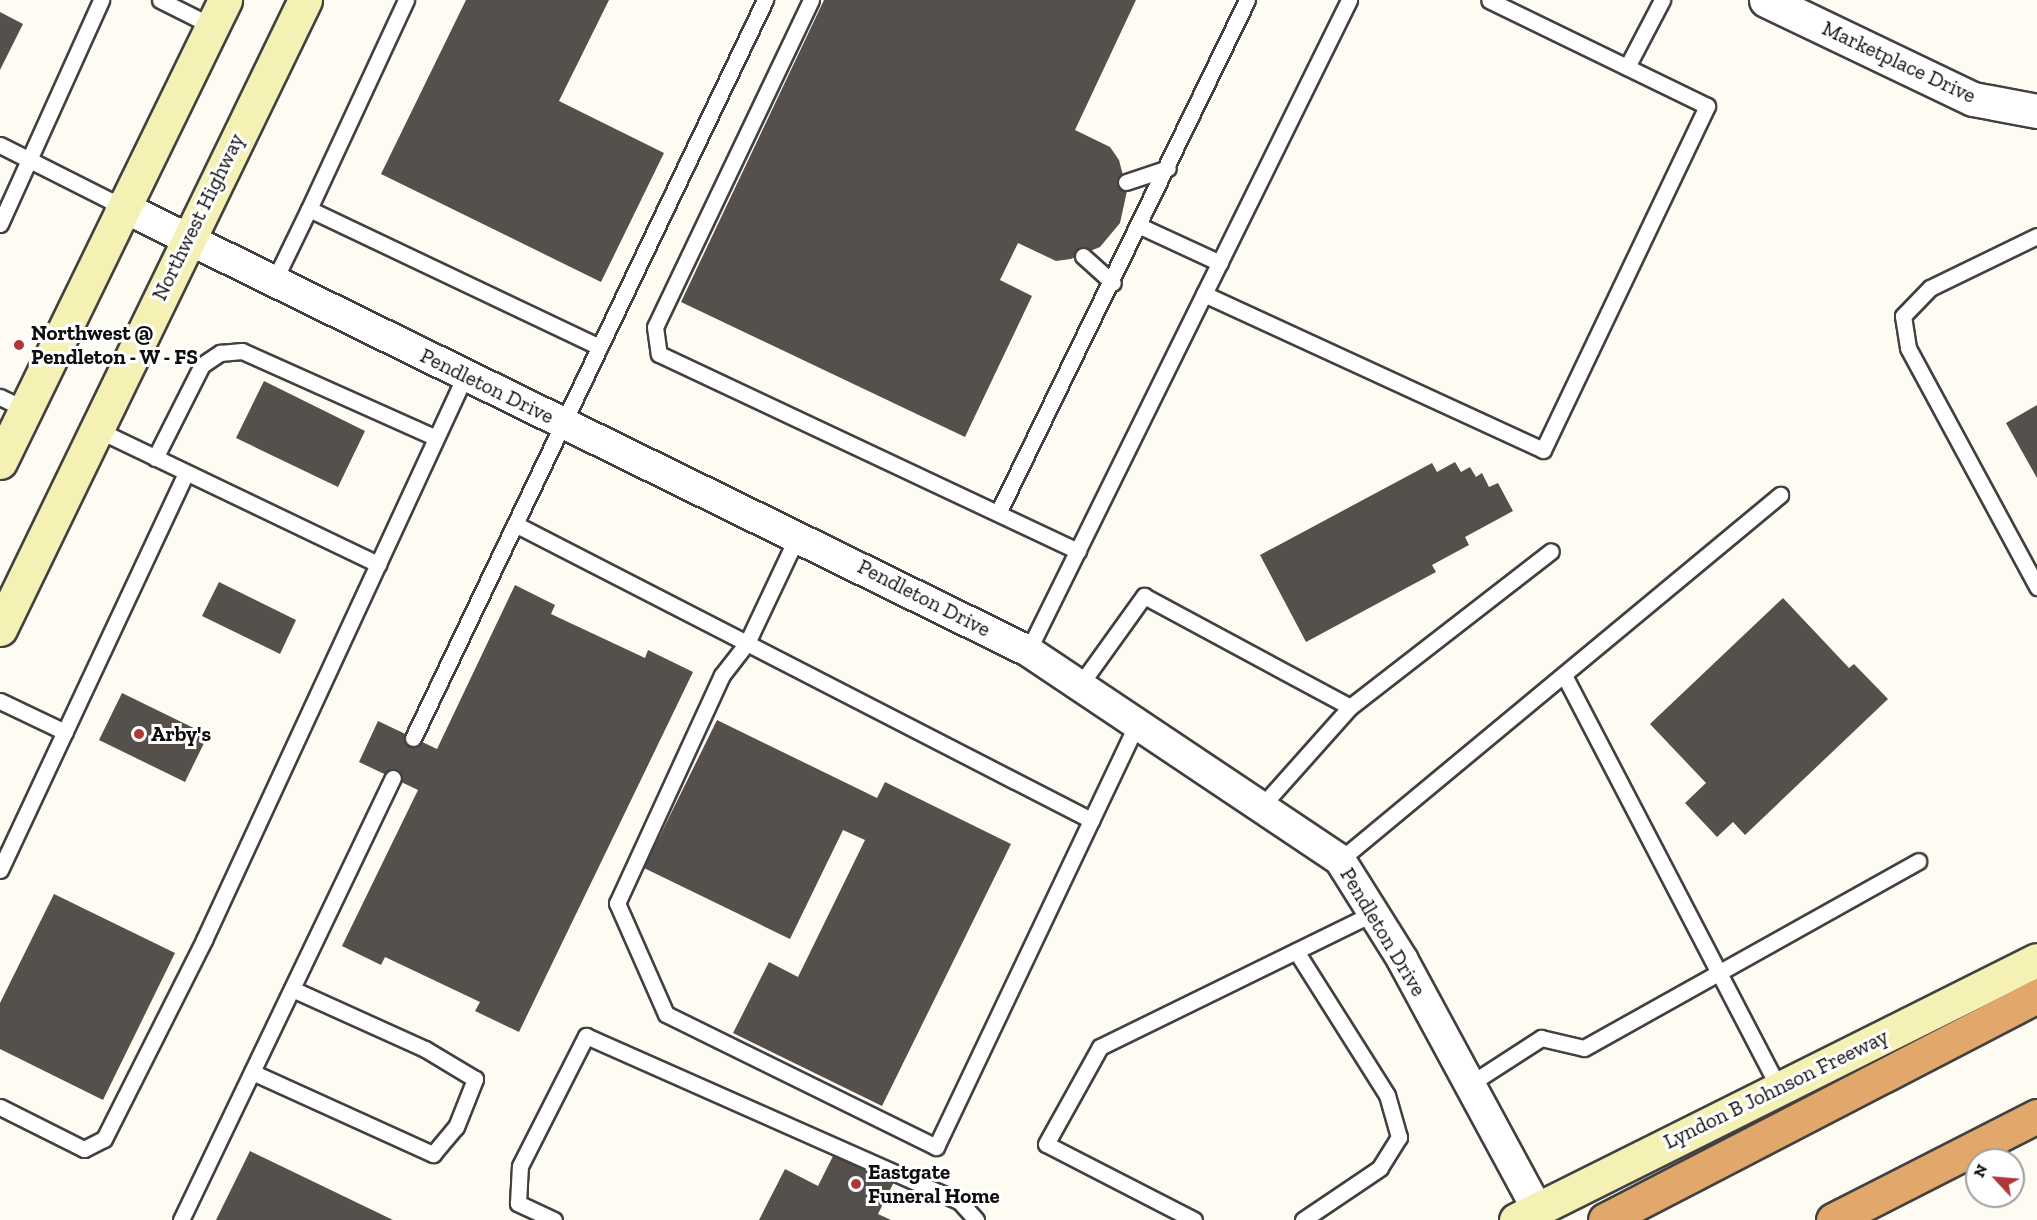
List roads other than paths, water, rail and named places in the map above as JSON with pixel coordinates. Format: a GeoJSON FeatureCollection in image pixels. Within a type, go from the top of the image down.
{"type":"FeatureCollection","features":[{"type":"Feature","properties":{"kind":"highway"},"geometry":{"type":"LineString","coordinates":[[1605,1220],[2037,996]]}},
{"type":"Feature","properties":{"kind":"highway"},"geometry":{"type":"LineString","coordinates":[[1833,1220],[2037,1116]]}},
{"type":"Feature","properties":{"kind":"main road","name":"Northwest Highway"},"geometry":{"type":"LineString","coordinates":[[0,629],[187,238],[305,0]]}},
{"type":"Feature","properties":{"kind":"main road"},"geometry":{"type":"LineString","coordinates":[[0,462],[13,403],[121,206],[218,13]]}},
{"type":"Feature","properties":{"kind":"main road","name":"Lyndon B Johnson Freeway"},"geometry":{"type":"LineString","coordinates":[[1526,1214],[1777,1085],[2037,960]]}},
{"type":"Feature","properties":{"kind":"street","name":"Marketplace Drive"},"geometry":{"type":"LineString","coordinates":[[1766,0],[1973,99],[2037,111]]}},
{"type":"Feature","properties":{"kind":"street","name":"Pendleton Drive"},"geometry":{"type":"LineString","coordinates":[[121,206],[563,424],[798,535],[1028,651],[1340,860],[1373,913],[1470,1084],[1526,1214]]}},
{"type":"Feature","properties":{"kind":"lane"},"geometry":{"type":"LineString","coordinates":[[0,224],[32,162],[40,129],[101,0]]}},
{"type":"Feature","properties":{"kind":"lane"},"geometry":{"type":"LineString","coordinates":[[160,0],[218,13]]}},
{"type":"Feature","properties":{"kind":"lane"},"geometry":{"type":"LineString","coordinates":[[274,281],[406,0]]}},
{"type":"Feature","properties":{"kind":"lane"},"geometry":{"type":"LineString","coordinates":[[412,738],[765,0]]}},
{"type":"Feature","properties":{"kind":"lane"},"geometry":{"type":"LineString","coordinates":[[811,0],[655,327],[659,354],[1078,551]]}},
{"type":"Feature","properties":{"kind":"lane"},"geometry":{"type":"LineString","coordinates":[[998,513],[1113,283],[1247,0]]}},
{"type":"Feature","properties":{"kind":"lane"},"geometry":{"type":"LineString","coordinates":[[1028,651],[1349,0]]}},
{"type":"Feature","properties":{"kind":"lane"},"geometry":{"type":"LineString","coordinates":[[1204,294],[1543,450],[1707,106],[1489,0]]}},
{"type":"Feature","properties":{"kind":"lane"},"geometry":{"type":"LineString","coordinates":[[1627,67],[1662,0]]}},
{"type":"Feature","properties":{"kind":"lane"},"geometry":{"type":"LineString","coordinates":[[0,145],[121,206]]}},
{"type":"Feature","properties":{"kind":"lane"},"geometry":{"type":"LineString","coordinates":[[1126,182],[1168,168]]}},
{"type":"Feature","properties":{"kind":"lane"},"geometry":{"type":"LineString","coordinates":[[309,209],[599,347]]}},
{"type":"Feature","properties":{"kind":"lane"},"geometry":{"type":"LineString","coordinates":[[1140,226],[1220,262]]}},
{"type":"Feature","properties":{"kind":"lane"},"geometry":{"type":"LineString","coordinates":[[2037,236],[1930,288],[1904,316],[1908,348],[2037,586]]}},
{"type":"Feature","properties":{"kind":"lane"},"geometry":{"type":"LineString","coordinates":[[1083,256],[1113,283]]}},
{"type":"Feature","properties":{"kind":"lane"},"geometry":{"type":"LineString","coordinates":[[155,458],[202,364],[220,353],[243,351],[434,437]]}},
{"type":"Feature","properties":{"kind":"lane"},"geometry":{"type":"LineString","coordinates":[[0,1107],[84,1149],[104,1139],[204,940],[378,564],[434,437],[465,376]]}},
{"type":"Feature","properties":{"kind":"lane"},"geometry":{"type":"LineString","coordinates":[[96,429],[378,564]]}},
{"type":"Feature","properties":{"kind":"lane"},"geometry":{"type":"LineString","coordinates":[[0,870],[186,473]]}},
{"type":"Feature","properties":{"kind":"lane"},"geometry":{"type":"LineString","coordinates":[[1340,860],[1565,677],[1780,495]]}},
{"type":"Feature","properties":{"kind":"lane"},"geometry":{"type":"LineString","coordinates":[[515,524],[1091,820]]}},
{"type":"Feature","properties":{"kind":"lane"},"geometry":{"type":"LineString","coordinates":[[798,535],[747,644],[722,675],[617,903],[666,1014],[936,1147],[1137,724]]}},
{"type":"Feature","properties":{"kind":"lane"},"geometry":{"type":"LineString","coordinates":[[1260,807],[1350,707],[1551,551]]}},
{"type":"Feature","properties":{"kind":"lane"},"geometry":{"type":"LineString","coordinates":[[1080,685],[1144,596],[1350,707]]}},
{"type":"Feature","properties":{"kind":"lane"},"geometry":{"type":"LineString","coordinates":[[1565,677],[1777,1085]]}},
{"type":"Feature","properties":{"kind":"lane"},"geometry":{"type":"LineString","coordinates":[[0,701],[65,732]]}},
{"type":"Feature","properties":{"kind":"lane"},"geometry":{"type":"LineString","coordinates":[[181,1220],[393,778]]}},
{"type":"Feature","properties":{"kind":"lane"},"geometry":{"type":"LineString","coordinates":[[1470,1084],[1541,1038],[1584,1048],[1918,861]]}},
{"type":"Feature","properties":{"kind":"lane"},"geometry":{"type":"LineString","coordinates":[[1194,1220],[1046,1144],[1100,1047],[1373,913]]}},
{"type":"Feature","properties":{"kind":"lane"},"geometry":{"type":"LineString","coordinates":[[1296,951],[1387,1095],[1399,1137],[1380,1168],[1303,1220]]}},
{"type":"Feature","properties":{"kind":"lane"},"geometry":{"type":"LineString","coordinates":[[252,1072],[433,1154],[456,1127],[475,1079],[425,1049],[292,989]]}},
{"type":"Feature","properties":{"kind":"lane"},"geometry":{"type":"LineString","coordinates":[[554,1220],[518,1203],[520,1166],[586,1036],[960,1202],[976,1220]]}},
{"type":"Feature","properties":{"kind":"place","name":"Northwest @ Pendleton - W - FS"},"geometry":{"type":"Point","coordinates":[19,345]}},
{"type":"Feature","properties":{"kind":"place","name":"Arby's"},"geometry":{"type":"Point","coordinates":[139,734]}},
{"type":"Feature","properties":{"kind":"place","name":"Eastgate Funeral Home"},"geometry":{"type":"Point","coordinates":[856,1184]}}]}
